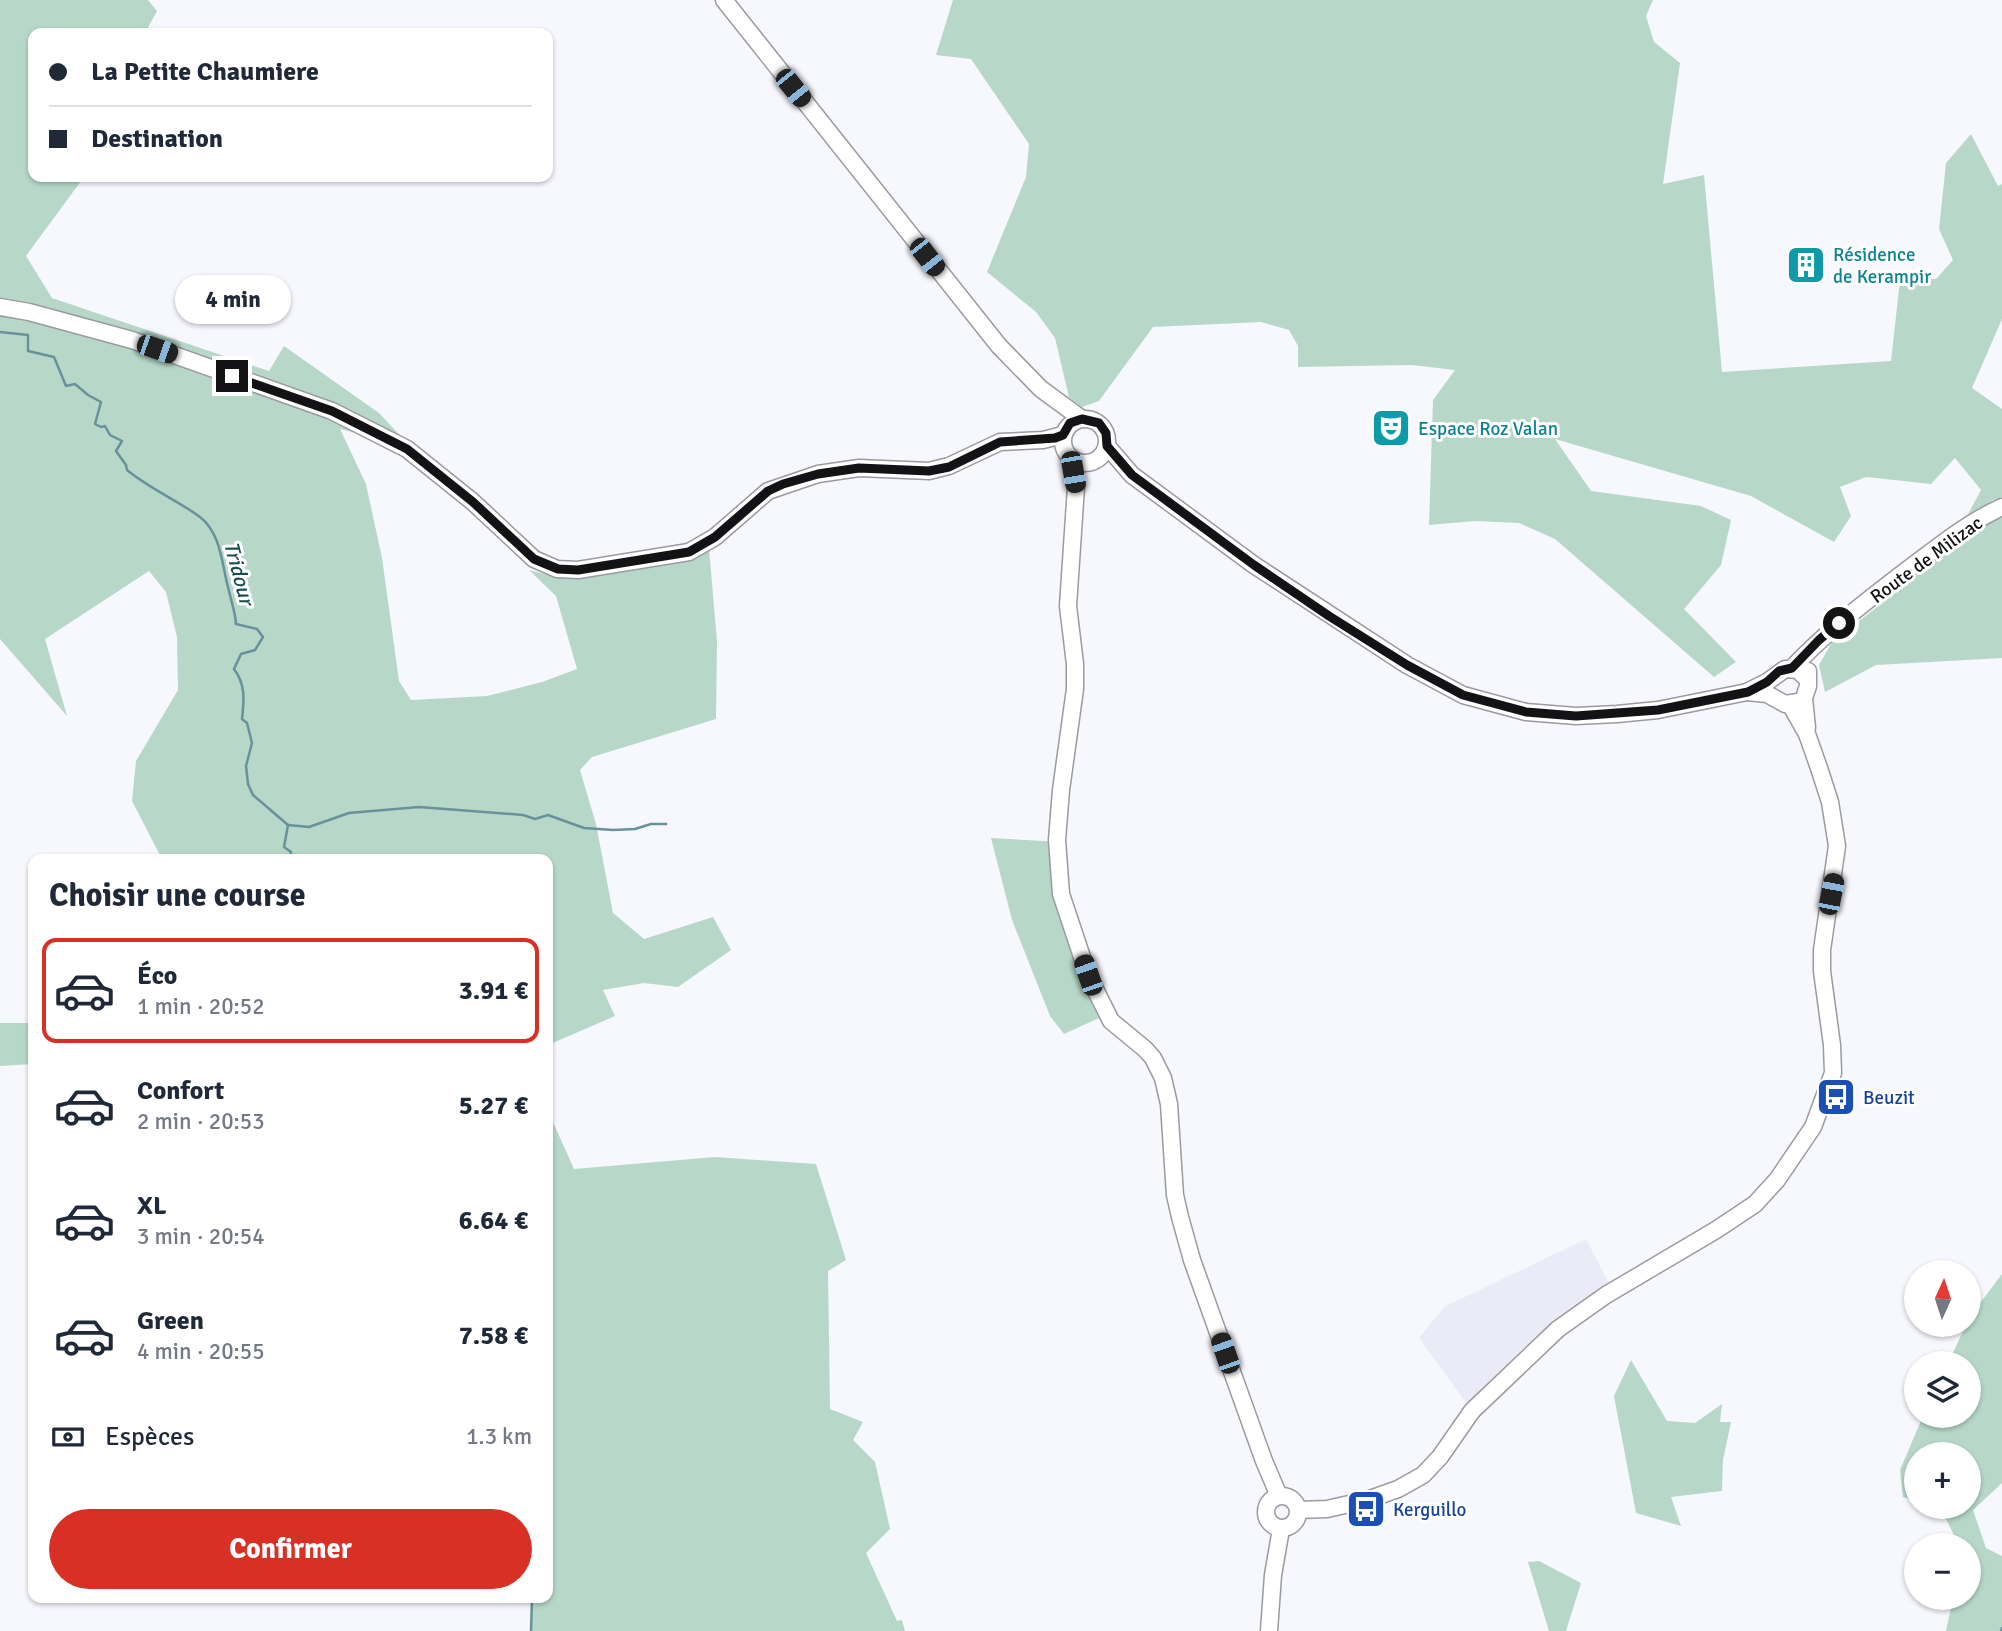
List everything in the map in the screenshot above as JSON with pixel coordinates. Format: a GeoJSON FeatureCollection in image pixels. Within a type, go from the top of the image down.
{"type":"FeatureCollection","features":[{"type":"Feature","properties":{"kind":"street"},"geometry":{"type":"LineString","coordinates":[[724,0],[999,346],[1041,389],[1082,419],[1099,423],[1106,433],[1107,446],[1102,456],[1094,461],[1076,486]]}},
{"type":"Feature","properties":{"kind":"street"},"geometry":{"type":"LineString","coordinates":[[0,307],[29,312],[132,340],[332,411],[407,449],[473,502],[534,559],[558,569],[578,570],[689,552],[715,537],[768,491],[806,477],[859,468],[929,471],[949,467],[1000,442],[1043,440],[1063,433],[1070,423],[1082,419]]}},
{"type":"Feature","properties":{"kind":"street"},"geometry":{"type":"LineString","coordinates":[[1041,389],[1058,414],[1063,445],[1069,456],[1076,486],[1068,606],[1075,664],[1075,689],[1061,790],[1058,875],[1061,894],[1088,975],[1111,1021],[1145,1049],[1163,1078],[1169,1104],[1175,1195],[1185,1239],[1255,1437],[1279,1496]]}},
{"type":"Feature","properties":{"kind":"street"},"geometry":{"type":"LineString","coordinates":[[1015,441],[1069,456],[1078,462],[1094,461],[1132,475]]}},
{"type":"Feature","properties":{"kind":"street"},"geometry":{"type":"LineString","coordinates":[[1107,446],[1132,475],[1310,604],[1407,665],[1463,695],[1526,712],[1576,716],[1658,710],[1748,692],[1790,700]]}},
{"type":"Feature","properties":{"kind":"street","name":"Route de Milizac"},"geometry":{"type":"LineString","coordinates":[[1792,668],[1819,640],[1970,522],[2002,507]]}},
{"type":"Feature","properties":{"kind":"street"},"geometry":{"type":"LineString","coordinates":[[1790,700],[1808,686],[1808,666],[1819,640]]}},
{"type":"Feature","properties":{"kind":"street"},"geometry":{"type":"LineString","coordinates":[[1748,692],[1785,668],[1792,668],[1804,674],[1807,679]]}},
{"type":"Feature","properties":{"kind":"street"},"geometry":{"type":"LineString","coordinates":[[1298,1510],[1327,1509],[1367,1500],[1398,1489],[1423,1475],[1440,1457],[1472,1410],[1558,1329],[1606,1295],[1755,1204],[1777,1180],[1813,1127],[1833,1073],[1822,950],[1837,846],[1830,802],[1807,734],[1790,700],[1772,688],[1774,676]]}},
{"type":"Feature","properties":{"kind":"street"},"geometry":{"type":"LineString","coordinates":[[1279,1496],[1291,1499],[1298,1510],[1296,1521],[1281,1529],[1268,1522],[1266,1515],[1267,1506],[1279,1496]]}},
{"type":"Feature","properties":{"kind":"street"},"geometry":{"type":"LineString","coordinates":[[1269,1631],[1273,1575],[1281,1529]]}},
{"type":"Feature","properties":{"kind":"shaded area"},"geometry":{"type":"Polygon","coordinates":[[[1586,1239],[1610,1286],[1469,1407],[1419,1338],[1444,1307],[1586,1239]]]}},
{"type":"Feature","properties":{"kind":"green space"},"geometry":{"type":"Polygon","coordinates":[[[0,0],[148,0],[157,11],[148,28],[28,28],[28,182],[80,182],[26,256],[52,298],[269,371],[284,346],[379,413],[410,446],[340,429],[366,484],[382,558],[399,681],[411,700],[487,696],[542,682],[577,669],[556,596],[529,570],[556,577],[581,576],[709,548],[717,642],[716,719],[592,757],[580,770],[596,824],[613,913],[644,939],[713,917],[731,950],[678,987],[644,983],[603,990],[615,1016],[553,1043],[553,854],[159,854],[132,801],[136,761],[178,690],[177,637],[166,592],[149,571],[45,639],[67,716],[0,639],[0,0]]]}},
{"type":"Feature","properties":{"kind":"green space"},"geometry":{"type":"Polygon","coordinates":[[[953,0],[1653,0],[1646,16],[1654,42],[1680,63],[1663,184],[1704,175],[1722,372],[1891,361],[1900,280],[1936,279],[1953,260],[1939,229],[1946,163],[1971,134],[1998,186],[2002,184],[2002,319],[1972,388],[2002,409],[2002,497],[1993,500],[1965,520],[1981,490],[1955,458],[1931,484],[1866,477],[1840,487],[1851,516],[1834,542],[1751,496],[1555,439],[1591,491],[1701,506],[1731,520],[1721,565],[1684,609],[1736,662],[1714,677],[1555,539],[1519,523],[1475,521],[1429,525],[1433,400],[1455,370],[1412,365],[1298,367],[1298,346],[1289,330],[1261,322],[1153,327],[1099,401],[1082,407],[1069,397],[1055,338],[1036,312],[987,272],[1026,177],[1029,144],[971,59],[936,55],[953,0]]]}},
{"type":"Feature","properties":{"kind":"green space"},"geometry":{"type":"Polygon","coordinates":[[[2002,513],[2002,658],[1876,665],[1825,692],[1819,665],[1832,642],[1948,548],[2002,513]]]}},
{"type":"Feature","properties":{"kind":"green space"},"geometry":{"type":"Polygon","coordinates":[[[991,838],[1062,842],[1064,875],[1093,969],[1112,1012],[1064,1034],[1050,1016],[1012,920],[991,838]]]}},
{"type":"Feature","properties":{"kind":"green space"},"geometry":{"type":"Polygon","coordinates":[[[0,1023],[28,1023],[28,1064],[0,1066],[0,1023]]]}},
{"type":"Feature","properties":{"kind":"green space"},"geometry":{"type":"Polygon","coordinates":[[[553,1122],[574,1169],[715,1157],[816,1164],[846,1260],[828,1271],[830,1409],[863,1422],[853,1440],[875,1462],[890,1529],[866,1553],[897,1621],[902,1620],[905,1631],[531,1631],[532,1603],[553,1603],[553,1122]]]}},
{"type":"Feature","properties":{"kind":"green space"},"geometry":{"type":"Polygon","coordinates":[[[2002,1274],[2002,1483],[1981,1503],[1981,1442],[1912,1442],[1918,1428],[1981,1428],[1981,1351],[1954,1351],[1960,1337],[1981,1337],[1981,1302],[2002,1274]]]}},
{"type":"Feature","properties":{"kind":"green space"},"geometry":{"type":"Polygon","coordinates":[[[1631,1360],[1667,1421],[1695,1423],[1722,1404],[1720,1422],[1731,1422],[1723,1460],[1722,1491],[1671,1497],[1681,1526],[1636,1513],[1614,1396],[1631,1360]]]}},
{"type":"Feature","properties":{"kind":"green space"},"geometry":{"type":"Polygon","coordinates":[[[1904,1461],[1904,1497],[1903,1497],[1900,1470],[1904,1461]]]}},
{"type":"Feature","properties":{"kind":"green space"},"geometry":{"type":"Polygon","coordinates":[[[1946,1519],[1976,1519],[1981,1533],[1953,1533],[1946,1519]]]}},
{"type":"Feature","properties":{"kind":"green space"},"geometry":{"type":"Polygon","coordinates":[[[1981,1533],[1986,1548],[2002,1556],[2002,1631],[1946,1631],[1950,1610],[1981,1610],[1981,1533]]]}},
{"type":"Feature","properties":{"kind":"green space"},"geometry":{"type":"Polygon","coordinates":[[[1539,1561],[1581,1583],[1566,1631],[1549,1631],[1528,1562],[1539,1561]]]}},
{"type":"Feature","properties":{"kind":"waterway","name":"Tridour"},"geometry":{"type":"LineString","coordinates":[[0,332],[28,335],[28,351],[54,357],[66,386],[75,384],[101,402],[95,424],[105,426],[110,435],[122,441],[116,451],[127,470],[200,517],[217,540],[236,624],[257,629],[263,637],[255,650],[241,654],[234,669],[244,699],[242,719],[247,723],[252,743],[246,766],[248,784],[253,795],[288,825]]}},
{"type":"Feature","properties":{"kind":"waterway"},"geometry":{"type":"LineString","coordinates":[[288,825],[309,827],[349,813],[419,807],[523,815],[535,819],[548,815],[584,828],[613,830],[666,824]]}},
{"type":"Feature","properties":{"kind":"waterway","name":"Tridour"},"geometry":{"type":"LineString","coordinates":[[288,825],[284,847],[291,854]]}},
{"type":"Feature","properties":{"kind":"waterway","name":"Tridour"},"geometry":{"type":"LineString","coordinates":[[531,1631],[532,1603]]}},
{"type":"Feature","properties":{"kind":"place","name":"Résidence de Kerampir"},"geometry":{"type":"Point","coordinates":[1806,265]}},
{"type":"Feature","properties":{"kind":"place","name":"Espace Roz Valan"},"geometry":{"type":"Point","coordinates":[1391,428]}},
{"type":"Feature","properties":{"kind":"place","name":"Beuzit"},"geometry":{"type":"Point","coordinates":[1836,1097]}},
{"type":"Feature","properties":{"kind":"place","name":"Kerguillo"},"geometry":{"type":"Point","coordinates":[1366,1509]}},
{"type":"Feature","properties":{"kind":"route"},"geometry":{"type":"LineString","coordinates":[[232,376],[332,411],[407,449],[473,502],[534,559],[558,569],[578,570],[689,552],[715,537],[768,491],[818,474],[859,468],[929,471],[949,467],[1000,442],[1055,438],[1063,435],[1070,423],[1089,419],[1099,423],[1106,433],[1107,446],[1132,475],[1190,519],[1310,604],[1407,665],[1463,695],[1526,712],[1576,716],[1658,710],[1748,692],[1767,682],[1779,671],[1792,668],[1839,623]]}}]}
